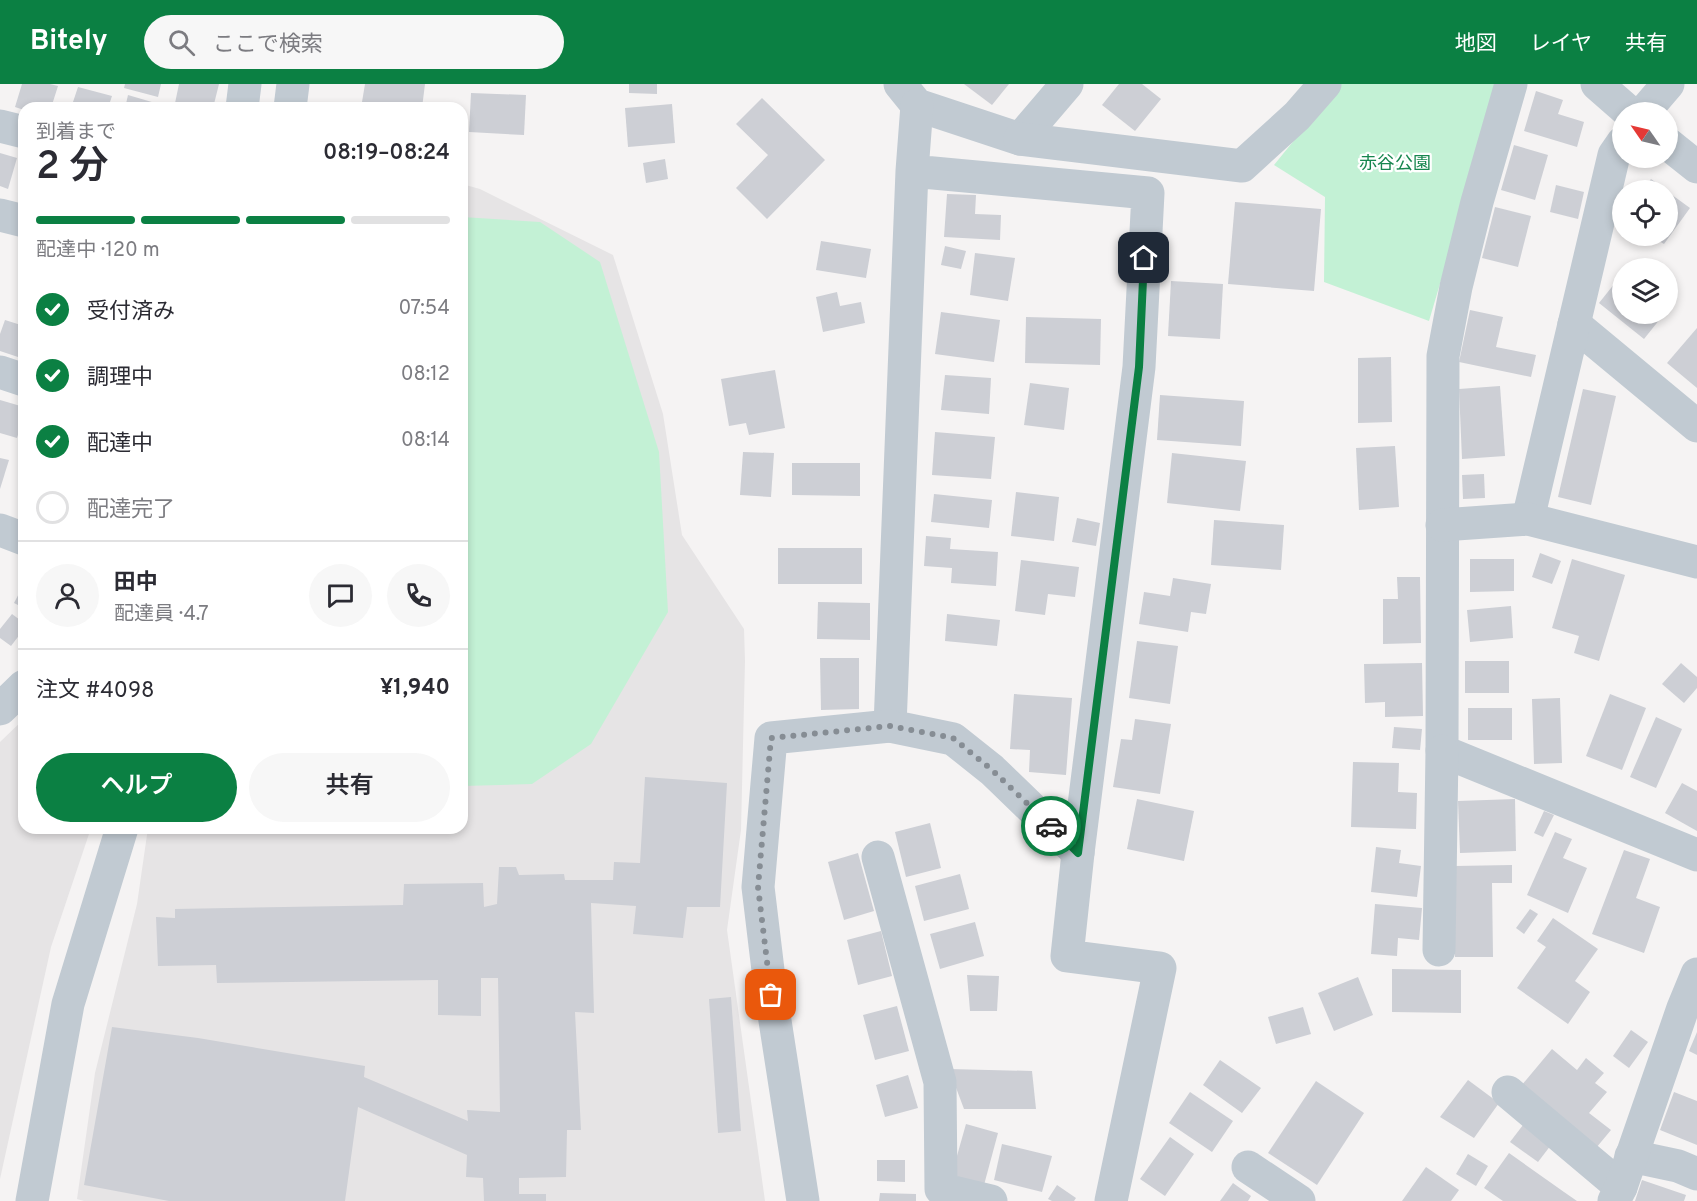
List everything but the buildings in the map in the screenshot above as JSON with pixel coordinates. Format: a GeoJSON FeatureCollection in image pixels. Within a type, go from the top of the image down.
{"type":"FeatureCollection","features":[{"type":"Feature","properties":{"kind":"street"},"geometry":{"type":"LineString","coordinates":[[243,102],[245,84]]}},
{"type":"Feature","properties":{"kind":"street"},"geometry":{"type":"LineString","coordinates":[[291,102],[293,84]]}},
{"type":"Feature","properties":{"kind":"street"},"geometry":{"type":"LineString","coordinates":[[1020,139],[1067,84]]}},
{"type":"Feature","properties":{"kind":"street"},"geometry":{"type":"LineString","coordinates":[[890,726],[912,171],[909,94],[1020,139],[1242,166],[1297,117],[1325,84]]}},
{"type":"Feature","properties":{"kind":"street"},"geometry":{"type":"LineString","coordinates":[[1439,951],[1443,356],[1456,287],[1477,202],[1511,84]]}},
{"type":"Feature","properties":{"kind":"street"},"geometry":{"type":"LineString","coordinates":[[1597,84],[1618,102]]}},
{"type":"Feature","properties":{"kind":"street"},"geometry":{"type":"LineString","coordinates":[[1653,102],[1668,84]]}},
{"type":"Feature","properties":{"kind":"street"},"geometry":{"type":"LineString","coordinates":[[0,126],[18,130]]}},
{"type":"Feature","properties":{"kind":"street"},"geometry":{"type":"LineString","coordinates":[[1678,152],[1697,167]]}},
{"type":"Feature","properties":{"kind":"street"},"geometry":{"type":"LineString","coordinates":[[1528,519],[1612,163]]}},
{"type":"Feature","properties":{"kind":"street"},"geometry":{"type":"LineString","coordinates":[[912,171],[1148,193],[1139,367],[1067,956],[1160,968],[1111,1201]]}},
{"type":"Feature","properties":{"kind":"street"},"geometry":{"type":"LineString","coordinates":[[0,215],[18,219]]}},
{"type":"Feature","properties":{"kind":"street"},"geometry":{"type":"LineString","coordinates":[[1574,324],[1697,426]]}},
{"type":"Feature","properties":{"kind":"street"},"geometry":{"type":"LineString","coordinates":[[0,372],[18,378]]}},
{"type":"Feature","properties":{"kind":"street"},"geometry":{"type":"LineString","coordinates":[[1442,525],[1528,519],[1697,562]]}},
{"type":"Feature","properties":{"kind":"street"},"geometry":{"type":"LineString","coordinates":[[0,530],[18,537]]}},
{"type":"Feature","properties":{"kind":"street"},"geometry":{"type":"LineString","coordinates":[[0,710],[16,684]]}},
{"type":"Feature","properties":{"kind":"street"},"geometry":{"type":"LineString","coordinates":[[803,1201],[771,995],[758,887],[771,738],[890,726],[953,738],[992,770],[1078,853]]}},
{"type":"Feature","properties":{"kind":"street"},"geometry":{"type":"LineString","coordinates":[[1442,751],[1697,855]]}},
{"type":"Feature","properties":{"kind":"street"},"geometry":{"type":"LineString","coordinates":[[32,1201],[68,1004],[120,834]]}},
{"type":"Feature","properties":{"kind":"street"},"geometry":{"type":"LineString","coordinates":[[878,857],[940,1082],[941,1189],[991,1201]]}},
{"type":"Feature","properties":{"kind":"street"},"geometry":{"type":"LineString","coordinates":[[1508,1092],[1618,1194],[1697,974]]}},
{"type":"Feature","properties":{"kind":"street"},"geometry":{"type":"LineString","coordinates":[[1631,1156],[1678,1166],[1697,1174]]}},
{"type":"Feature","properties":{"kind":"street"},"geometry":{"type":"LineString","coordinates":[[1248,1167],[1299,1201]]}},
{"type":"Feature","properties":{"kind":"shaded area"},"geometry":{"type":"Polygon","coordinates":[[[468,186],[480,189],[613,255],[663,414],[682,535],[744,629],[741,830],[727,930],[765,1201],[84,1201],[77,1199],[95,1073],[137,904],[147,834],[468,834],[468,186]]]}},
{"type":"Feature","properties":{"kind":"shaded area"},"geometry":{"type":"Polygon","coordinates":[[[18,725],[18,834],[89,834],[51,947],[0,1179],[0,742],[18,725]]]}},
{"type":"Feature","properties":{"kind":"green space","name":"赤谷公園"},"geometry":{"type":"Polygon","coordinates":[[[1340,84],[1499,84],[1429,321],[1324,282],[1325,197],[1274,165],[1340,84]]]}},
{"type":"Feature","properties":{"kind":"green space"},"geometry":{"type":"Polygon","coordinates":[[[468,217],[540,222],[600,262],[659,452],[668,612],[591,744],[532,784],[468,786],[468,217]]]}},
{"type":"Feature","properties":{"kind":"way so far"},"geometry":{"type":"LineString","coordinates":[[771,995],[758,887],[771,738],[890,726],[953,738],[992,770],[1051,826]]}},
{"type":"Feature","properties":{"kind":"route"},"geometry":{"type":"LineString","coordinates":[[1051,826],[1078,853],[1139,367],[1144,258]]}}]}
